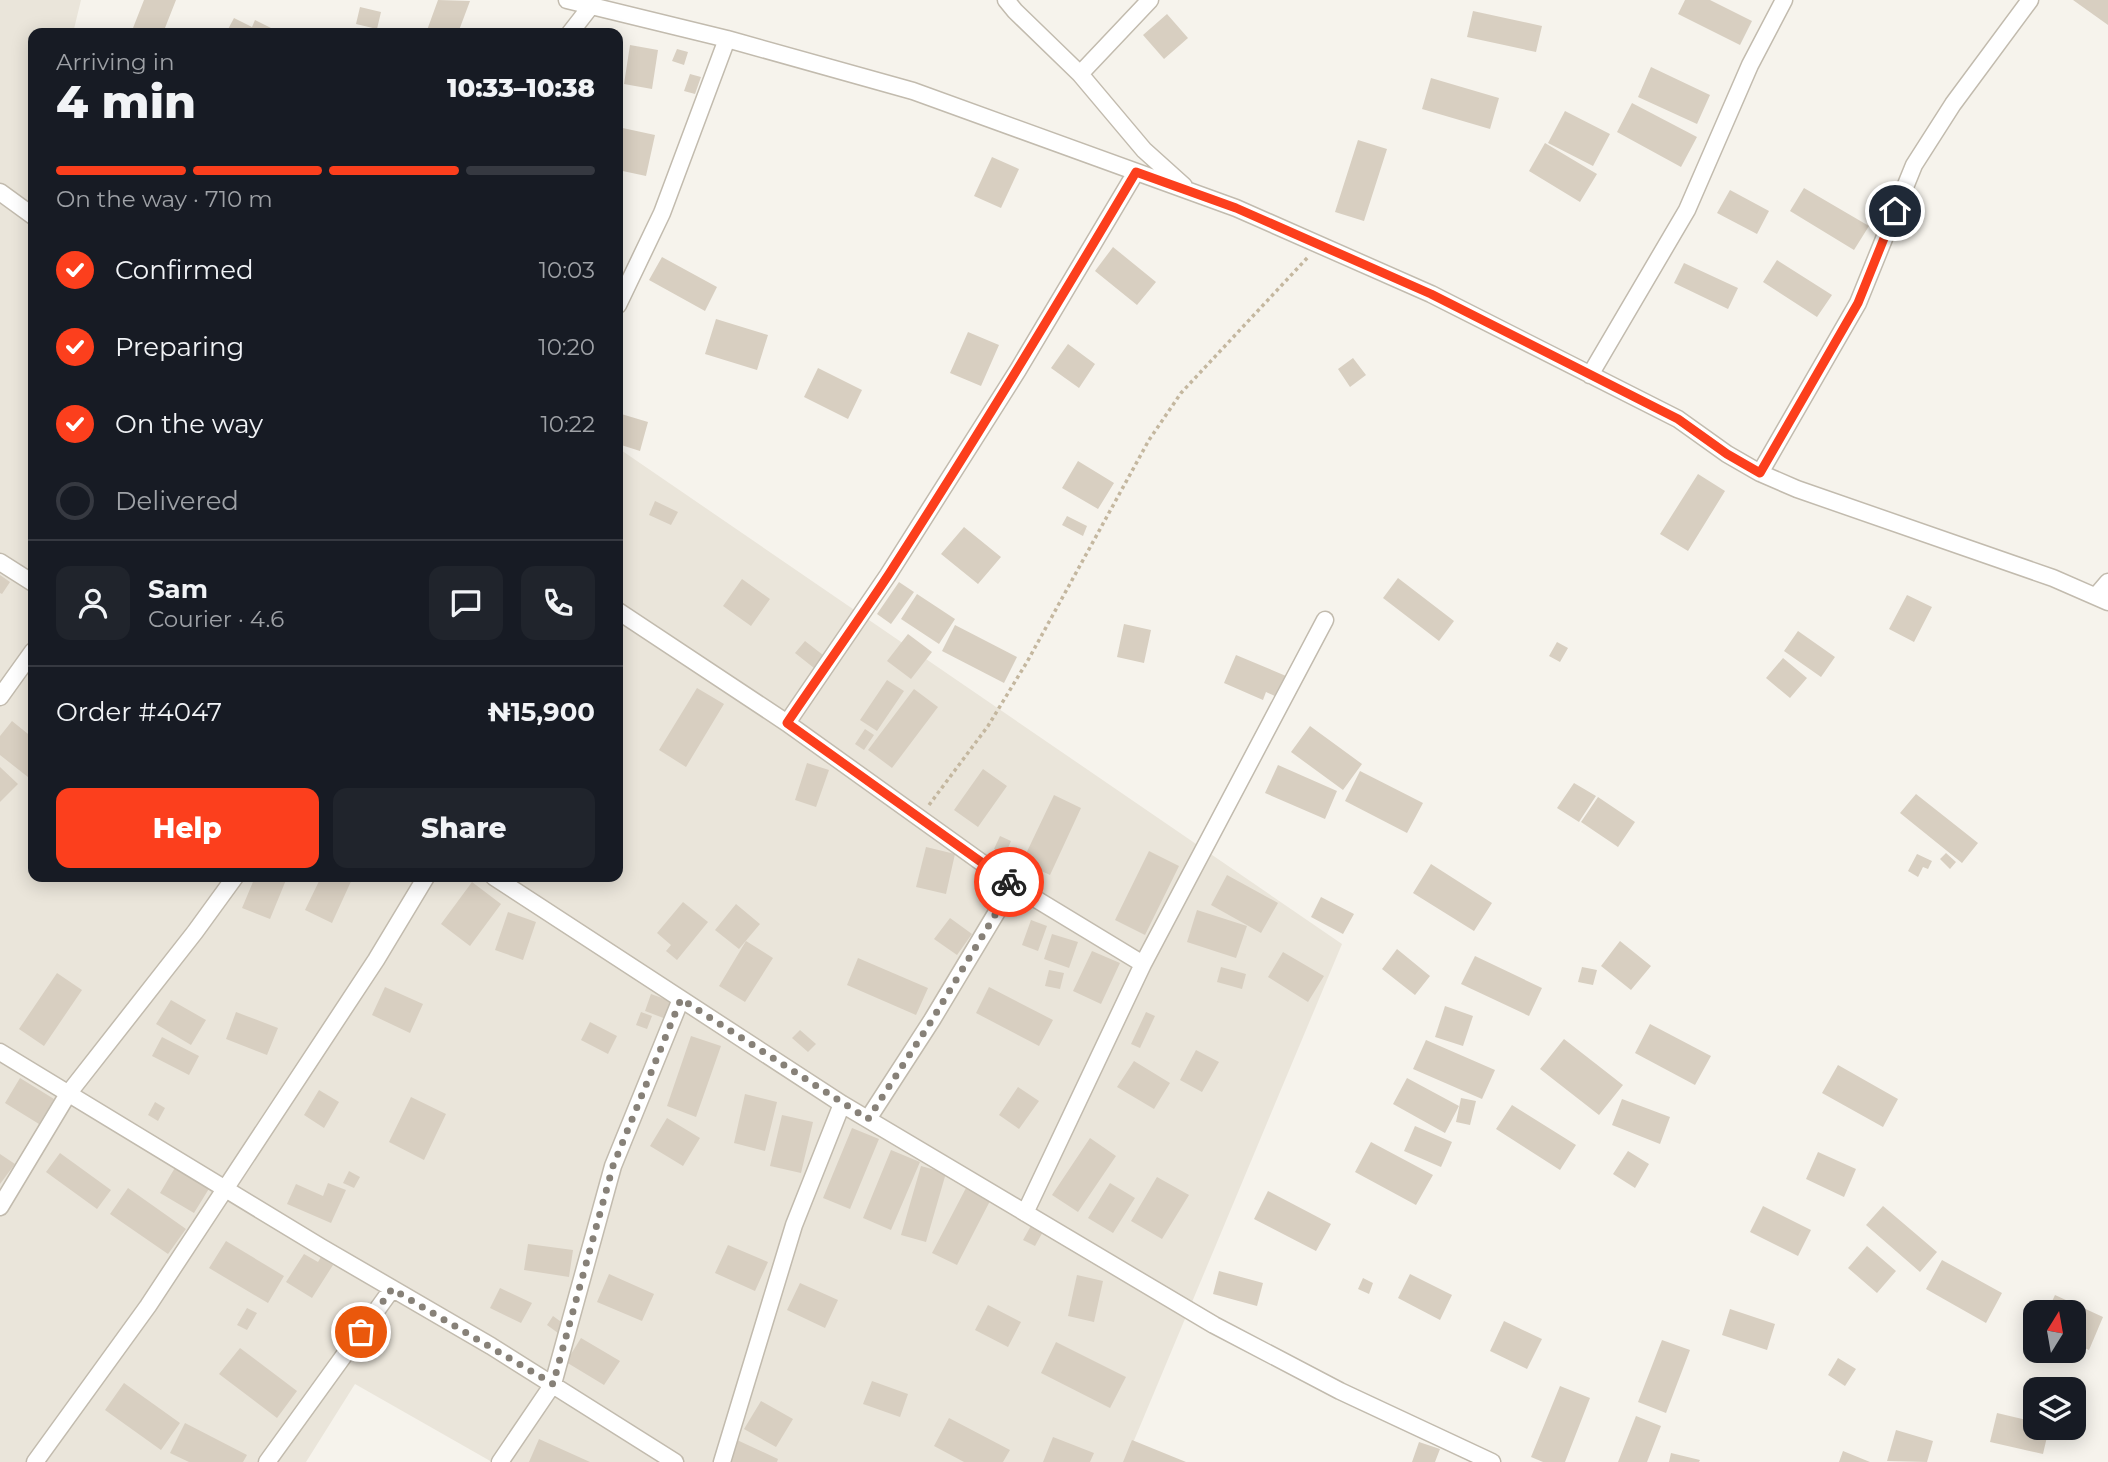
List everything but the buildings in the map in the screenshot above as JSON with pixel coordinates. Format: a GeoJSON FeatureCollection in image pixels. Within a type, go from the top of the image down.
{"type":"FeatureCollection","features":[{"type":"Feature","properties":{"kind":"street"},"geometry":{"type":"LineString","coordinates":[[567,0],[727,39],[913,91],[1236,208],[1431,294],[1590,374],[1678,419],[1727,454],[1760,473],[1810,494],[2053,578],[2102,599],[2108,582]]}},
{"type":"Feature","properties":{"kind":"street"},"geometry":{"type":"LineString","coordinates":[[1006,0],[1080,74],[1144,150],[1192,192]]}},
{"type":"Feature","properties":{"kind":"street"},"geometry":{"type":"LineString","coordinates":[[1080,74],[1150,0]]}},
{"type":"Feature","properties":{"kind":"street"},"geometry":{"type":"LineString","coordinates":[[1590,374],[1687,210],[1750,65],[1784,0]]}},
{"type":"Feature","properties":{"kind":"street"},"geometry":{"type":"LineString","coordinates":[[1760,473],[1858,303],[1914,164],[1953,104],[2030,0]]}},
{"type":"Feature","properties":{"kind":"street"},"geometry":{"type":"LineString","coordinates":[[574,28],[592,6]]}},
{"type":"Feature","properties":{"kind":"street"},"geometry":{"type":"LineString","coordinates":[[623,294],[662,213],[727,39]]}},
{"type":"Feature","properties":{"kind":"street"},"geometry":{"type":"LineString","coordinates":[[787,723],[888,575],[1018,370],[1136,172]]}},
{"type":"Feature","properties":{"kind":"street"},"geometry":{"type":"LineString","coordinates":[[0,192],[28,212]]}},
{"type":"Feature","properties":{"kind":"street"},"geometry":{"type":"LineString","coordinates":[[0,562],[28,580]]}},
{"type":"Feature","properties":{"kind":"street"},"geometry":{"type":"LineString","coordinates":[[623,614],[787,723],[1013,885],[1143,964]]}},
{"type":"Feature","properties":{"kind":"street"},"geometry":{"type":"LineString","coordinates":[[1026,1213],[1143,964],[1325,621]]}},
{"type":"Feature","properties":{"kind":"street"},"geometry":{"type":"LineString","coordinates":[[0,697],[28,657]]}},
{"type":"Feature","properties":{"kind":"street"},"geometry":{"type":"LineString","coordinates":[[0,1207],[68,1094],[231,882]]}},
{"type":"Feature","properties":{"kind":"street"},"geometry":{"type":"LineString","coordinates":[[35,1462],[148,1306],[376,960],[423,882]]}},
{"type":"Feature","properties":{"kind":"street"},"geometry":{"type":"LineString","coordinates":[[502,882],[842,1104],[1226,1331],[1340,1391],[1492,1462]]}},
{"type":"Feature","properties":{"kind":"street"},"geometry":{"type":"LineString","coordinates":[[868,1119],[932,1020],[1013,885]]}},
{"type":"Feature","properties":{"kind":"street"},"geometry":{"type":"LineString","coordinates":[[500,1462],[553,1384],[613,1166],[681,999]]}},
{"type":"Feature","properties":{"kind":"street"},"geometry":{"type":"LineString","coordinates":[[0,1052],[553,1384],[675,1462]]}},
{"type":"Feature","properties":{"kind":"street"},"geometry":{"type":"LineString","coordinates":[[722,1462],[794,1225],[842,1104]]}},
{"type":"Feature","properties":{"kind":"street"},"geometry":{"type":"LineString","coordinates":[[267,1462],[392,1289]]}},
{"type":"Feature","properties":{"kind":"path"},"geometry":{"type":"LineString","coordinates":[[919,818],[988,726],[1027,662],[1149,440],[1181,393],[1319,245]]}},
{"type":"Feature","properties":{"kind":"shaded area"},"geometry":{"type":"Polygon","coordinates":[[[0,0],[81,0],[74,28],[28,28],[28,882],[623,882],[623,451],[1342,944],[1125,1462],[492,1462],[355,1384],[306,1462],[0,1462],[0,0]]]}},
{"type":"Feature","properties":{"kind":"way so far"},"geometry":{"type":"LineString","coordinates":[[361,1332],[392,1289],[553,1384],[613,1166],[681,999],[868,1119],[932,1020],[1013,885],[1009,882]]}},
{"type":"Feature","properties":{"kind":"route"},"geometry":{"type":"LineString","coordinates":[[1009,882],[787,723],[888,575],[1018,370],[1136,172],[1236,208],[1431,294],[1678,419],[1727,454],[1760,473],[1858,303],[1895,211]]}}]}
